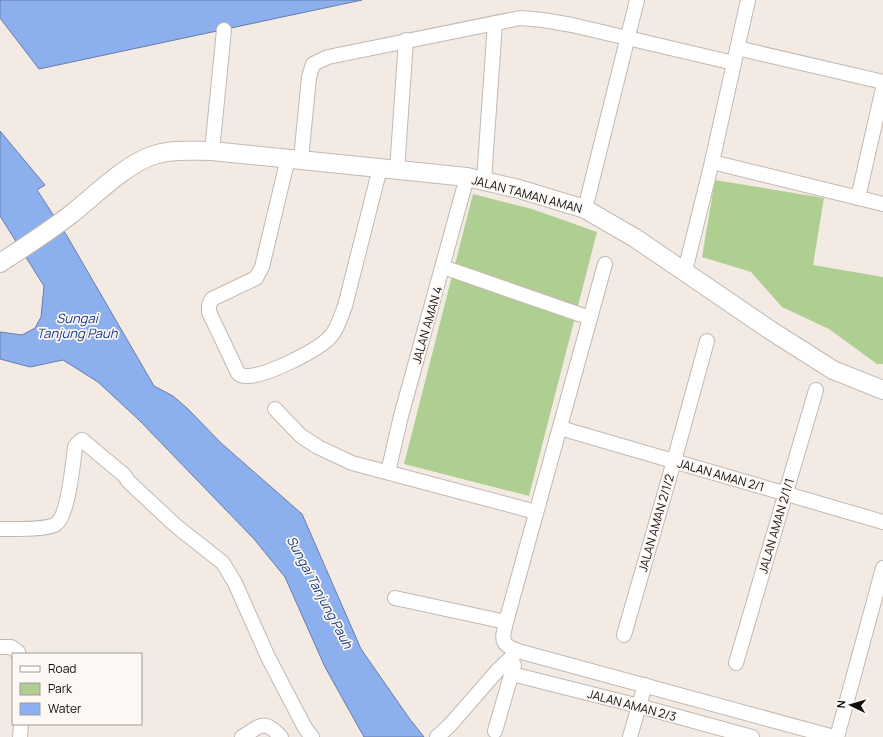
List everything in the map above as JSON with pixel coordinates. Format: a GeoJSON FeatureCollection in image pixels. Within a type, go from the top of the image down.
{"type":"FeatureCollection","features":[{"type":"Feature","properties":{"kind":"street"},"geometry":{"type":"LineString","coordinates":[[585,209],[637,0]]}},
{"type":"Feature","properties":{"kind":"street"},"geometry":{"type":"LineString","coordinates":[[685,271],[712,162],[748,0]]}},
{"type":"Feature","properties":{"kind":"street"},"geometry":{"type":"LineString","coordinates":[[406,40],[388,169],[340,320],[332,336],[321,345],[295,359],[260,374],[242,376],[238,373],[209,312],[209,305],[212,299],[256,278],[262,267],[295,159],[309,77],[313,64],[328,57],[406,40],[520,18],[543,20],[734,63]]}},
{"type":"Feature","properties":{"kind":"street","name":"JALAN AMAN 4"},"geometry":{"type":"LineString","coordinates":[[388,472],[401,416],[443,267],[475,178],[495,23]]}},
{"type":"Feature","properties":{"kind":"street"},"geometry":{"type":"LineString","coordinates":[[212,151],[224,30]]}},
{"type":"Feature","properties":{"kind":"street"},"geometry":{"type":"LineString","coordinates":[[737,48],[883,82]]}},
{"type":"Feature","properties":{"kind":"street"},"geometry":{"type":"LineString","coordinates":[[858,198],[883,88]]}},
{"type":"Feature","properties":{"kind":"street","name":"JALAN TAMAN AMAN"},"geometry":{"type":"LineString","coordinates":[[3,261],[70,215],[93,195],[137,162],[154,155],[171,151],[212,151],[475,178],[585,209],[635,238],[770,330],[833,370],[883,390]]}},
{"type":"Feature","properties":{"kind":"street"},"geometry":{"type":"LineString","coordinates":[[712,162],[883,204]]}},
{"type":"Feature","properties":{"kind":"street"},"geometry":{"type":"LineString","coordinates":[[605,264],[506,622],[503,637],[504,643],[508,647],[518,651],[835,737],[883,568]]}},
{"type":"Feature","properties":{"kind":"street"},"geometry":{"type":"LineString","coordinates":[[443,267],[590,318]]}},
{"type":"Feature","properties":{"kind":"street","name":"JALAN AMAN 2/1/2"},"geometry":{"type":"LineString","coordinates":[[624,635],[707,341]]}},
{"type":"Feature","properties":{"kind":"street","name":"JALAN AMAN 2/1/1"},"geometry":{"type":"LineString","coordinates":[[736,663],[816,390]]}},
{"type":"Feature","properties":{"kind":"street"},"geometry":{"type":"LineString","coordinates":[[275,409],[301,436],[318,447],[352,462],[536,512]]}},
{"type":"Feature","properties":{"kind":"street","name":"JALAN AMAN 2/1"},"geometry":{"type":"LineString","coordinates":[[560,428],[883,522]]}},
{"type":"Feature","properties":{"kind":"street"},"geometry":{"type":"LineString","coordinates":[[0,529],[46,527],[55,525],[61,520],[65,510],[75,448],[82,440],[124,475],[129,482],[175,524],[223,563],[233,578],[268,657],[305,728],[312,737]]}},
{"type":"Feature","properties":{"kind":"street"},"geometry":{"type":"LineString","coordinates":[[395,598],[506,622]]}},
{"type":"Feature","properties":{"kind":"street"},"geometry":{"type":"LineString","coordinates":[[495,731],[518,651]]}},
{"type":"Feature","properties":{"kind":"street"},"geometry":{"type":"LineString","coordinates":[[437,737],[450,725],[487,682],[518,651]]}},
{"type":"Feature","properties":{"kind":"street","name":"JALAN AMAN 2/3"},"geometry":{"type":"LineString","coordinates":[[512,674],[639,706],[752,737]]}},
{"type":"Feature","properties":{"kind":"street"},"geometry":{"type":"LineString","coordinates":[[630,737],[645,685]]}},
{"type":"Feature","properties":{"kind":"street"},"geometry":{"type":"LineString","coordinates":[[20,737],[21,725]]}},
{"type":"Feature","properties":{"kind":"street"},"geometry":{"type":"LineString","coordinates":[[242,737],[263,725],[268,725],[281,737]]}},
{"type":"Feature","properties":{"kind":"green space"},"geometry":{"type":"Polygon","coordinates":[[[715,180],[824,198],[813,265],[883,277],[883,364],[877,364],[829,329],[782,307],[751,272],[702,257],[715,180]]]}},
{"type":"Feature","properties":{"kind":"green space"},"geometry":{"type":"Polygon","coordinates":[[[473,194],[532,209],[597,232],[529,496],[404,464],[473,194]]]}},
{"type":"Feature","properties":{"kind":"water"},"geometry":{"type":"Polygon","coordinates":[[[0,0],[362,0],[39,69],[0,18],[0,0]]]}},
{"type":"Feature","properties":{"kind":"water","name":"Sungai Tanjung Pauh"},"geometry":{"type":"Polygon","coordinates":[[[0,131],[45,185],[37,190],[67,236],[154,386],[173,396],[188,409],[221,443],[302,514],[361,649],[424,737],[364,737],[325,667],[285,577],[254,539],[139,420],[98,382],[63,360],[30,367],[0,359],[0,332],[22,335],[35,328],[41,317],[44,286],[0,216],[0,131]]]}}]}
